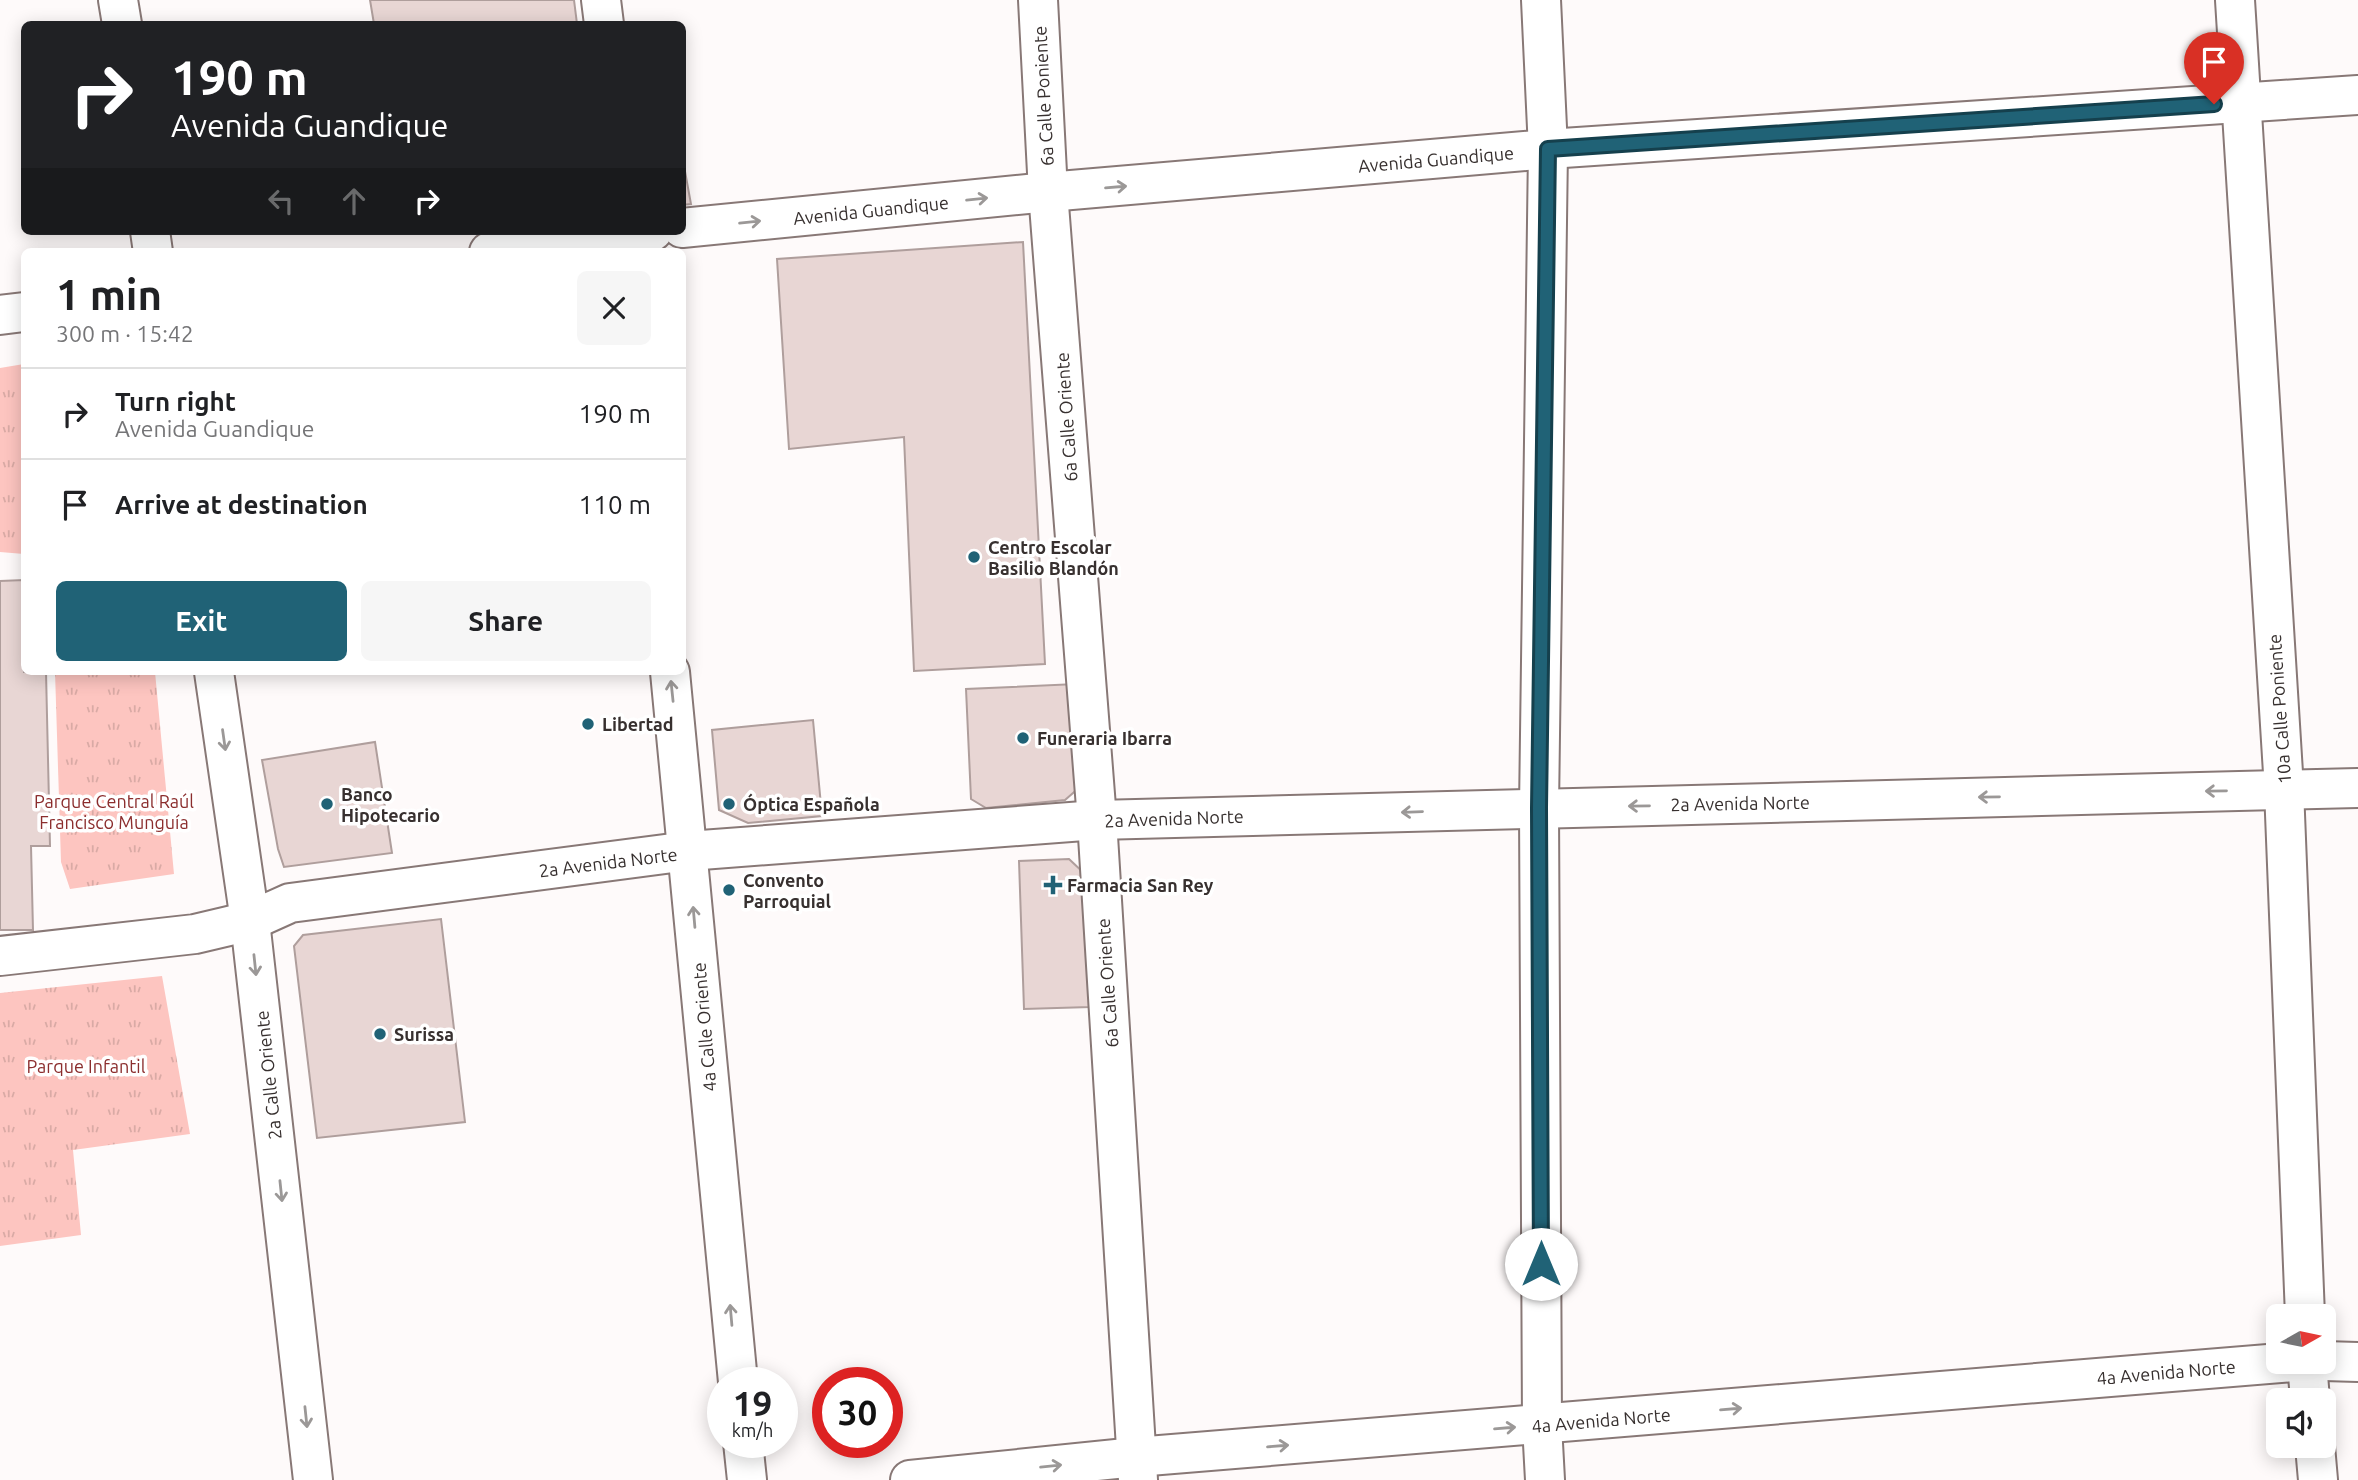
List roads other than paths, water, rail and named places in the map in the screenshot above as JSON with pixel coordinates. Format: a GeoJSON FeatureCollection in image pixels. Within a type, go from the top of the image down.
{"type":"FeatureCollection","features":[{"type":"Feature","properties":{"kind":"street"},"geometry":{"type":"LineString","coordinates":[[118,0],[122,21]]}},
{"type":"Feature","properties":{"kind":"street"},"geometry":{"type":"LineString","coordinates":[[601,0],[604,21]]}},
{"type":"Feature","properties":{"kind":"street","name":"6a Calle Poniente"},"geometry":{"type":"LineString","coordinates":[[1038,0],[1048,192]]}},
{"type":"Feature","properties":{"kind":"street"},"geometry":{"type":"LineString","coordinates":[[1541,0],[1548,149],[1539,808],[1542,1425],[1545,1480]]}},
{"type":"Feature","properties":{"kind":"street","name":"10a Calle Poniente"},"geometry":{"type":"LineString","coordinates":[[2235,0],[2284,789],[2305,1304]]}},
{"type":"Feature","properties":{"kind":"street","name":"Avenida Guandique"},"geometry":{"type":"LineString","coordinates":[[686,228],[1048,192],[1548,149],[2358,95]]}},
{"type":"Feature","properties":{"kind":"street","name":"6a Calle Oriente"},"geometry":{"type":"LineString","coordinates":[[1048,192],[1097,820],[1137,1469]]}},
{"type":"Feature","properties":{"kind":"street"},"geometry":{"type":"LineString","coordinates":[[528,248],[634,237]]}},
{"type":"Feature","properties":{"kind":"street"},"geometry":{"type":"LineString","coordinates":[[0,315],[21,312]]}},
{"type":"Feature","properties":{"kind":"street","name":"2a Calle Oriente"},"geometry":{"type":"LineString","coordinates":[[214,675],[250,921],[313,1480]]}},
{"type":"Feature","properties":{"kind":"street","name":"4a Calle Oriente"},"geometry":{"type":"LineString","coordinates":[[670,675],[737,1367]]}},
{"type":"Feature","properties":{"kind":"street","name":"2a Avenida Norte"},"geometry":{"type":"LineString","coordinates":[[0,956],[195,934],[250,921],[290,903],[688,852],[1097,820],[2358,788]]}},
{"type":"Feature","properties":{"kind":"street"},"geometry":{"type":"LineString","coordinates":[[2336,1361],[2358,1362]]}},
{"type":"Feature","properties":{"kind":"street","name":"4a Avenida Norte"},"geometry":{"type":"LineString","coordinates":[[910,1480],[1137,1469],[1542,1425],[2266,1364]]}},
{"type":"Feature","properties":{"kind":"street"},"geometry":{"type":"LineString","coordinates":[[745,1458],[747,1480]]}},
{"type":"Feature","properties":{"kind":"street"},"geometry":{"type":"LineString","coordinates":[[2316,1458],[2318,1480]]}},
{"type":"Feature","properties":{"kind":"place","name":"Centro Escolar Basilio Blandón"},"geometry":{"type":"Point","coordinates":[974,557]}},
{"type":"Feature","properties":{"kind":"place","name":"Libertad"},"geometry":{"type":"Point","coordinates":[588,724]}},
{"type":"Feature","properties":{"kind":"place","name":"Funeraria Ibarra"},"geometry":{"type":"Point","coordinates":[1023,738]}},
{"type":"Feature","properties":{"kind":"place","name":"Banco Hipotecario"},"geometry":{"type":"Point","coordinates":[327,804]}},
{"type":"Feature","properties":{"kind":"place","name":"Óptica Española"},"geometry":{"type":"Point","coordinates":[729,804]}},
{"type":"Feature","properties":{"kind":"place","name":"Farmacia San Rey"},"geometry":{"type":"Point","coordinates":[1053,885]}},
{"type":"Feature","properties":{"kind":"place","name":"Convento Parroquial"},"geometry":{"type":"Point","coordinates":[729,890]}},
{"type":"Feature","properties":{"kind":"place","name":"Surissa"},"geometry":{"type":"Point","coordinates":[380,1034]}},
{"type":"Feature","properties":{"kind":"park label","name":"Parque Central Raúl Francisco Munguía"},"geometry":{"type":"Point","coordinates":[114,811]}},
{"type":"Feature","properties":{"kind":"park label","name":"Parque Infantil"},"geometry":{"type":"Point","coordinates":[86,1066]}}]}
